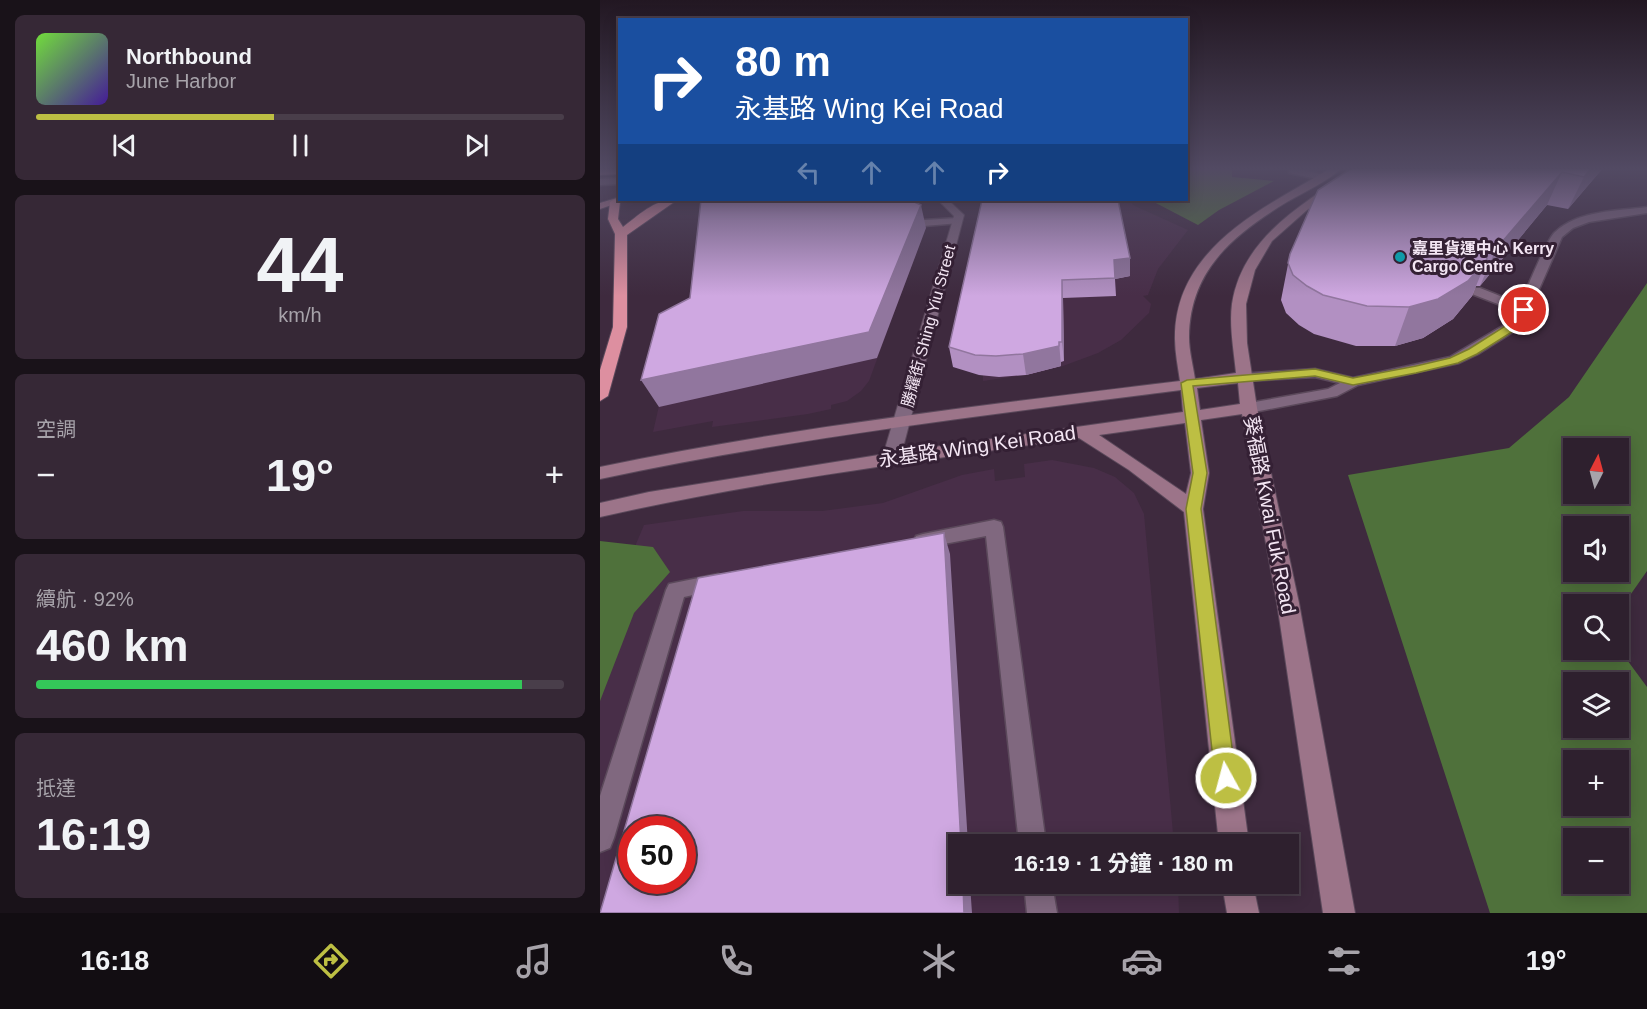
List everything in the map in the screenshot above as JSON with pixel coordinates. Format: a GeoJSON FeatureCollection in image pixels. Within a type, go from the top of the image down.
{"type":"FeatureCollection","features":[{"type":"Feature","properties":{"kind":"highway"},"geometry":{"type":"LineString","coordinates":[[600,396],[620,327],[621,234],[613,219],[615,211]]}},
{"type":"Feature","properties":{"kind":"highway"},"geometry":{"type":"LineString","coordinates":[[621,234],[656,211]]}},
{"type":"Feature","properties":{"kind":"main road"},"geometry":{"type":"LineString","coordinates":[[1233,834],[1193,509],[1200,473],[1182,339],[1193,282],[1205,264],[1220,248],[1270,211]]}},
{"type":"Feature","properties":{"kind":"main road","name":"葵福路 Kwai Fuk Road"},"geometry":{"type":"LineString","coordinates":[[1301,211],[1290,218],[1257,253],[1249,270],[1239,304],[1240,343],[1249,408],[1288,603],[1339,913]]}},
{"type":"Feature","properties":{"kind":"main road","name":"永基路 Wing Kei Road"},"geometry":{"type":"LineString","coordinates":[[600,473],[661,460],[902,421],[1245,377]]}},
{"type":"Feature","properties":{"kind":"main road","name":"永基路 Wing Kei Road"},"geometry":{"type":"LineString","coordinates":[[600,510],[649,499],[891,459],[1249,408]]}},
{"type":"Feature","properties":{"kind":"main road"},"geometry":{"type":"LineString","coordinates":[[1081,431],[1135,466],[1193,509]]}},
{"type":"Feature","properties":{"kind":"main road"},"geometry":{"type":"LineString","coordinates":[[1240,894],[1243,913]]}},
{"type":"Feature","properties":{"kind":"street","name":"勝耀街 Shing Yiu Street"},"geometry":{"type":"LineString","coordinates":[[891,459],[959,215],[954,211]]}},
{"type":"Feature","properties":{"kind":"lane","name":"永基路 Wing Kei Road"},"geometry":{"type":"LineString","coordinates":[[1249,408],[1332,393],[1353,382],[1454,360],[1473,351],[1511,327],[1524,310],[1557,236],[1569,226],[1587,219],[1643,211]]}},
{"type":"Feature","properties":{"kind":"lane"},"geometry":{"type":"LineString","coordinates":[[924,223],[957,221]]}},
{"type":"Feature","properties":{"kind":"lane"},"geometry":{"type":"LineString","coordinates":[[1476,291],[1524,310]]}},
{"type":"Feature","properties":{"kind":"lane","name":"永基路 Wing Kei Road"},"geometry":{"type":"LineString","coordinates":[[1245,377],[1315,373],[1353,382]]}},
{"type":"Feature","properties":{"kind":"lane"},"geometry":{"type":"LineString","coordinates":[[903,545],[994,527],[1032,834]]}},
{"type":"Feature","properties":{"kind":"lane"},"geometry":{"type":"LineString","coordinates":[[600,838],[676,590],[733,579]]}},
{"type":"Feature","properties":{"kind":"lane"},"geometry":{"type":"LineString","coordinates":[[1039,894],[1042,913]]}},
{"type":"Feature","properties":{"kind":"shaded area"},"geometry":{"type":"Polygon","coordinates":[[[874,211],[908,211],[920,218],[926,227],[869,381],[861,391],[847,401],[831,405],[831,409],[712,427],[713,421],[653,432],[674,340],[874,211]]]}},
{"type":"Feature","properties":{"kind":"shaded area"},"geometry":{"type":"Polygon","coordinates":[[[988,211],[1145,211],[1188,230],[1158,269],[1148,295],[1143,296],[1151,304],[1149,313],[1121,340],[1098,353],[1032,374],[983,381],[983,375],[953,366],[988,211]]]}},
{"type":"Feature","properties":{"kind":"shaded area"},"geometry":{"type":"Polygon","coordinates":[[[1052,460],[1094,468],[1115,477],[1134,493],[1144,514],[1173,834],[948,834],[948,894],[1178,894],[1179,913],[600,913],[600,630],[644,525],[743,511],[822,511],[883,503],[962,475],[994,469],[995,481],[1025,477],[1024,464],[1052,460]]]}},
{"type":"Feature","properties":{"kind":"green space"},"geometry":{"type":"Polygon","coordinates":[[[1170,211],[1218,211],[1198,225],[1170,211]]]}},
{"type":"Feature","properties":{"kind":"green space"},"geometry":{"type":"Polygon","coordinates":[[[1647,283],[1647,571],[1629,597],[1629,594],[1563,594],[1563,660],[1627,660],[1647,687],[1647,913],[1490,913],[1348,475],[1509,448],[1569,397],[1647,283]]]}},
{"type":"Feature","properties":{"kind":"green space"},"geometry":{"type":"Polygon","coordinates":[[[600,541],[653,547],[670,572],[634,613],[600,701],[600,541]]]}},
{"type":"Feature","properties":{"kind":"building"},"geometry":{"type":"Polygon","coordinates":[[[700,211],[919,211],[869,332],[641,380],[659,314],[690,298],[700,211]]]}},
{"type":"Feature","properties":{"kind":"building"},"geometry":{"type":"Polygon","coordinates":[[[980,211],[1120,211],[1130,258],[1114,260],[1115,278],[1062,280],[1062,342],[1059,342],[1059,346],[1023,354],[996,356],[975,355],[949,347],[980,211]]]}},
{"type":"Feature","properties":{"kind":"building"},"geometry":{"type":"Polygon","coordinates":[[[1309,211],[1529,211],[1496,249],[1486,249],[1487,259],[1468,281],[1438,299],[1409,307],[1367,306],[1323,295],[1293,275],[1288,263],[1309,211]]]}},
{"type":"Feature","properties":{"kind":"building"},"geometry":{"type":"Polygon","coordinates":[[[944,533],[960,834],[948,834],[948,894],[963,894],[964,913],[600,913],[618,851],[618,894],[696,894],[696,816],[628,816],[698,578],[944,533]]]}},
{"type":"Feature","properties":{"kind":"place","name":"嘉里貨運中心 Kerry Cargo Centre"},"geometry":{"type":"Point","coordinates":[1400,257]}},
{"type":"Feature","properties":{"kind":"route"},"geometry":{"type":"LineString","coordinates":[[1226,778],[1193,509],[1200,473],[1187,383],[1315,373],[1353,382],[1416,370],[1454,360],[1473,351],[1511,327],[1524,310]]}}]}
